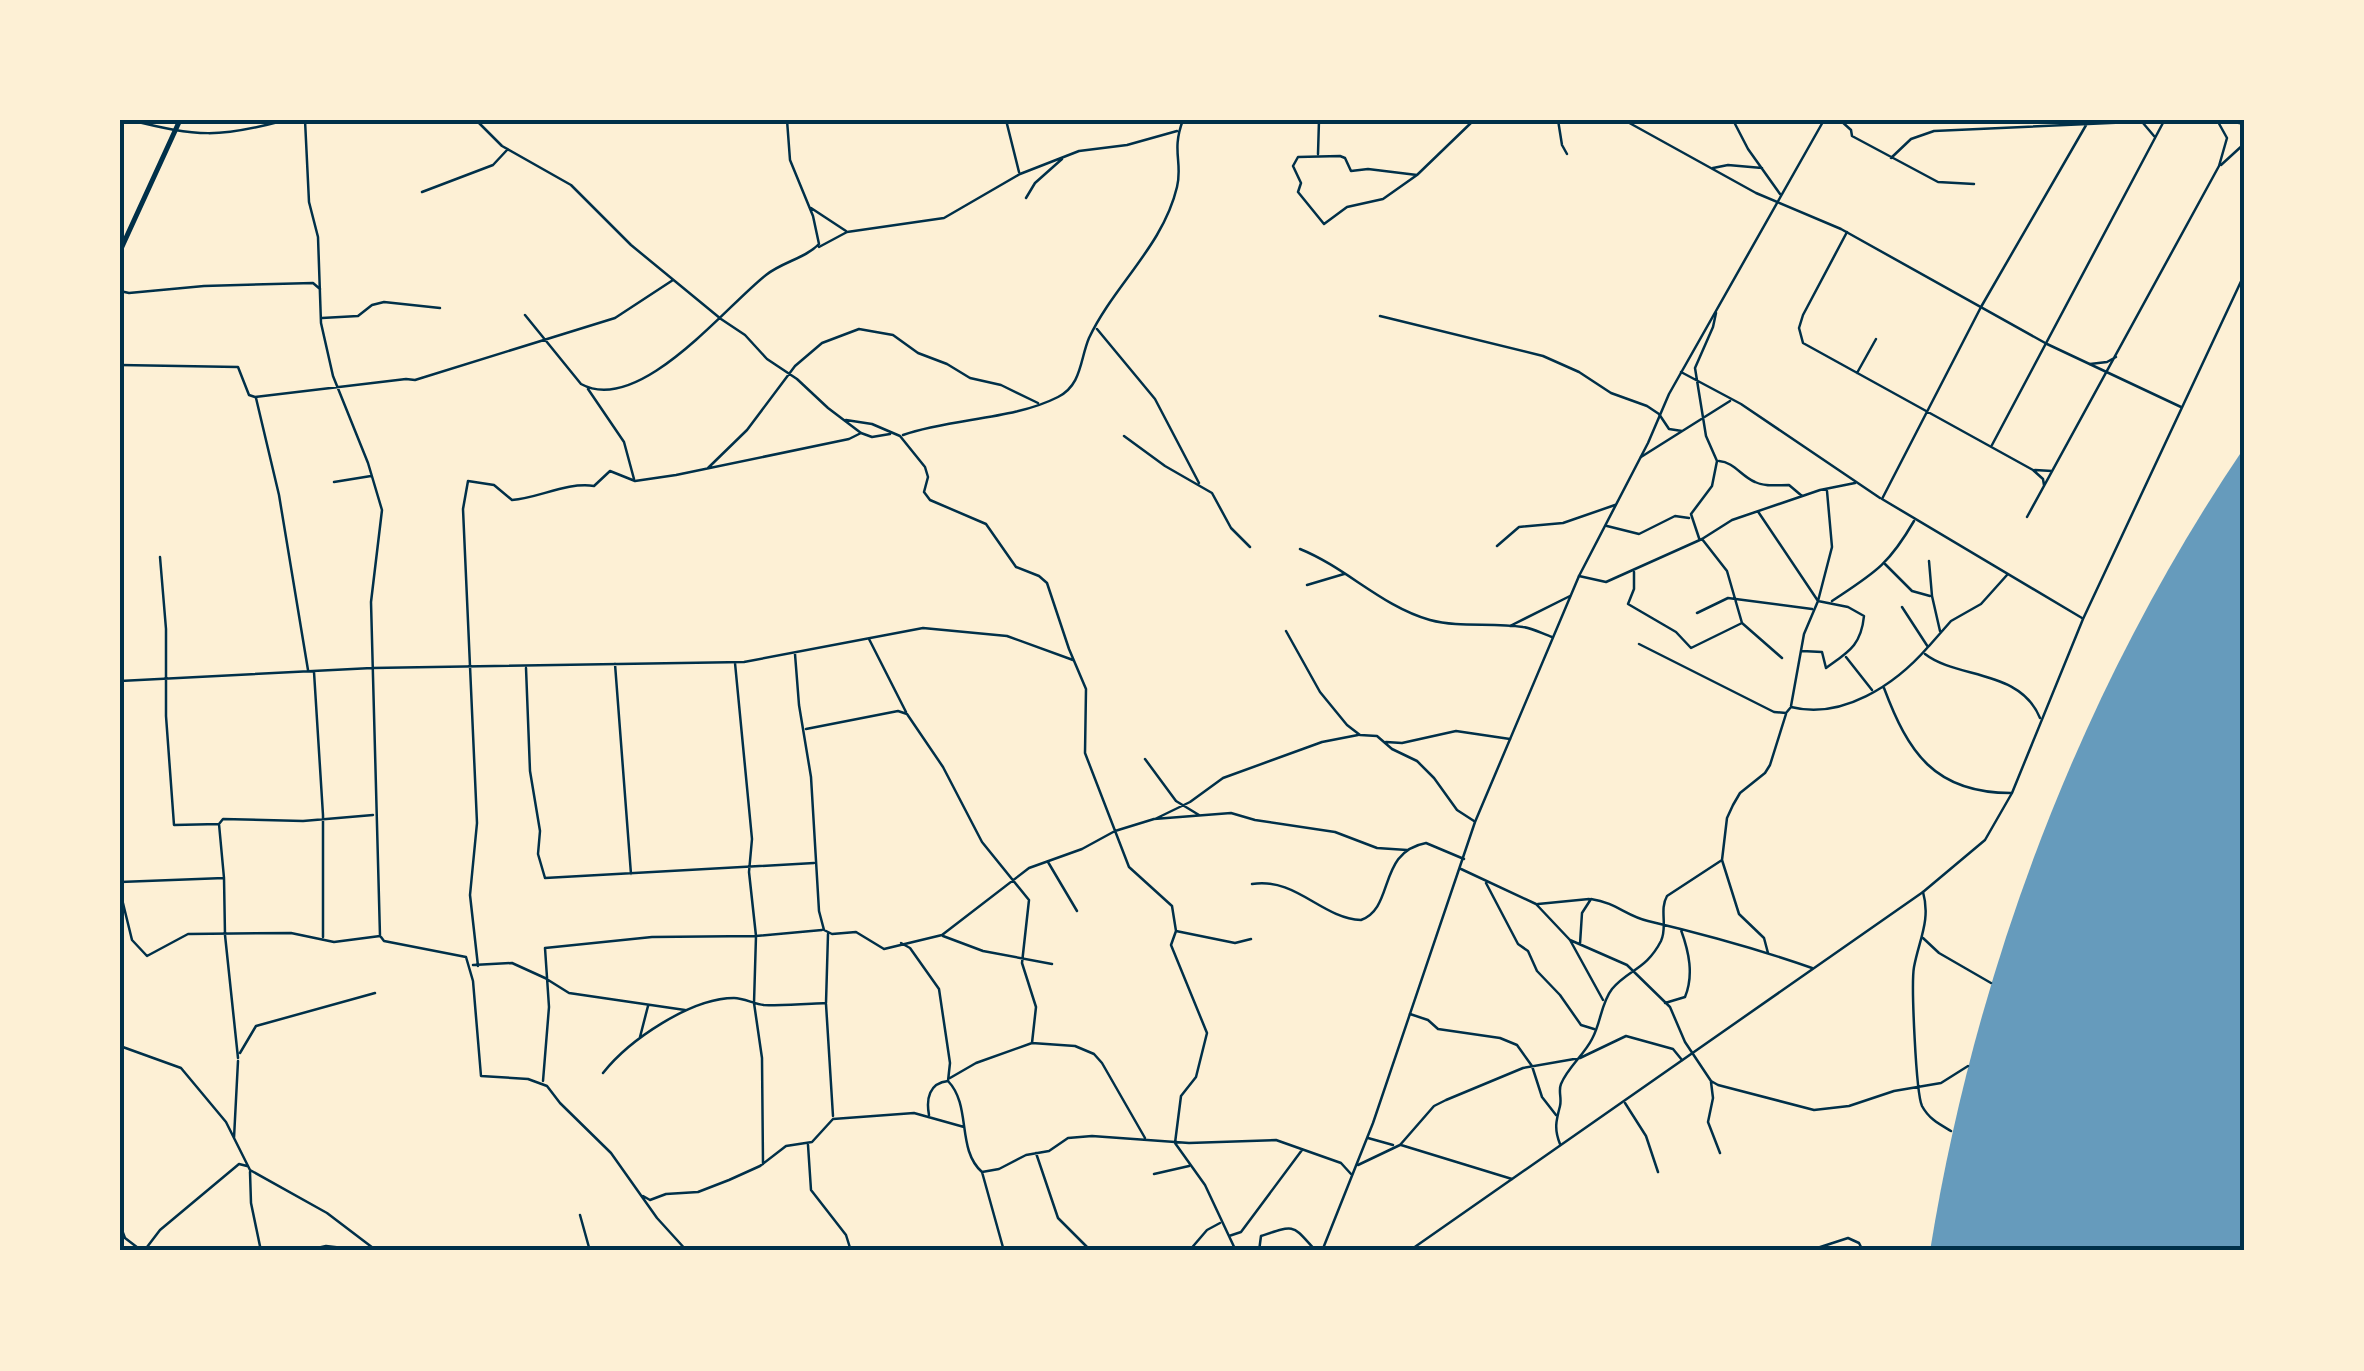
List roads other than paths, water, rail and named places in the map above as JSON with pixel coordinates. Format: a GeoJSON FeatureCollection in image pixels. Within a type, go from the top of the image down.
{"type":"FeatureCollection","features":[{"type":"Feature","properties":{"kind":"highway"},"geometry":{"type":"LineString","coordinates":[[120,252],[180,120]]}},
{"type":"Feature","properties":{"kind":"street"},"geometry":{"type":"LineString","coordinates":[[130,120],[199,135],[232,134],[286,120]]}},
{"type":"Feature","properties":{"kind":"street"},"geometry":{"type":"LineString","coordinates":[[304,120],[309,202],[318,237],[320,318],[337,386],[382,510],[371,602],[380,936],[417,949],[466,957],[471,970],[481,1076],[543,1084],[611,1153],[638,1193],[687,1251]]}},
{"type":"Feature","properties":{"kind":"street"},"geometry":{"type":"LineString","coordinates":[[476,120],[508,149],[570,186],[673,280],[752,341],[766,359],[862,433],[872,437],[893,434]]}},
{"type":"Feature","properties":{"kind":"street"},"geometry":{"type":"LineString","coordinates":[[788,120],[790,160],[820,237],[816,248]]}},
{"type":"Feature","properties":{"kind":"street"},"geometry":{"type":"LineString","coordinates":[[1006,120],[1020,174]]}},
{"type":"Feature","properties":{"kind":"street"},"geometry":{"type":"LineString","coordinates":[[846,420],[872,424],[900,436],[1040,403],[1070,388],[1078,377],[1089,338],[1138,268],[1172,202],[1178,178],[1175,147],[1183,120]]}},
{"type":"Feature","properties":{"kind":"street"},"geometry":{"type":"LineString","coordinates":[[1318,155],[1319,120]]}},
{"type":"Feature","properties":{"kind":"street"},"geometry":{"type":"LineString","coordinates":[[1326,120],[1339,120]]}},
{"type":"Feature","properties":{"kind":"street"},"geometry":{"type":"LineString","coordinates":[[1417,175],[1368,169],[1351,171],[1343,156],[1296,158],[1294,166],[1301,183],[1298,192],[1322,224],[1347,207],[1382,199],[1417,175],[1474,120]]}},
{"type":"Feature","properties":{"kind":"street"},"geometry":{"type":"LineString","coordinates":[[1558,120],[1567,154]]}},
{"type":"Feature","properties":{"kind":"street"},"geometry":{"type":"LineString","coordinates":[[1624,120],[1775,202],[1846,232],[2047,344],[2180,407]]}},
{"type":"Feature","properties":{"kind":"street"},"geometry":{"type":"LineString","coordinates":[[1733,120],[1780,194]]}},
{"type":"Feature","properties":{"kind":"street"},"geometry":{"type":"LineString","coordinates":[[1258,1251],[1261,1236],[1293,1228],[1319,1251],[1368,1138],[1476,822],[1579,576],[1680,372],[1824,120]]}},
{"type":"Feature","properties":{"kind":"street"},"geometry":{"type":"LineString","coordinates":[[1840,120],[1852,136],[1938,182],[1974,184]]}},
{"type":"Feature","properties":{"kind":"street"},"geometry":{"type":"LineString","coordinates":[[1892,158],[1911,139],[1934,131],[2177,120]]}},
{"type":"Feature","properties":{"kind":"street"},"geometry":{"type":"LineString","coordinates":[[2027,517],[2220,166],[2227,138],[2217,120]]}},
{"type":"Feature","properties":{"kind":"street"},"geometry":{"type":"LineString","coordinates":[[2225,120],[2244,124]]}},
{"type":"Feature","properties":{"kind":"street"},"geometry":{"type":"LineString","coordinates":[[1991,446],[2164,121]]}},
{"type":"Feature","properties":{"kind":"street"},"geometry":{"type":"LineString","coordinates":[[1882,499],[1981,307],[2088,122]]}},
{"type":"Feature","properties":{"kind":"street"},"geometry":{"type":"LineString","coordinates":[[2141,122],[2155,137]]}},
{"type":"Feature","properties":{"kind":"street"},"geometry":{"type":"LineString","coordinates":[[588,388],[611,391],[672,362],[767,273],[847,232],[944,218],[1020,174],[1079,152],[1128,146],[1178,131]]}},
{"type":"Feature","properties":{"kind":"street"},"geometry":{"type":"LineString","coordinates":[[2220,166],[2244,144]]}},
{"type":"Feature","properties":{"kind":"street"},"geometry":{"type":"LineString","coordinates":[[422,192],[493,166],[508,149]]}},
{"type":"Feature","properties":{"kind":"street"},"geometry":{"type":"LineString","coordinates":[[1026,198],[1035,183],[1063,158]]}},
{"type":"Feature","properties":{"kind":"street"},"geometry":{"type":"LineString","coordinates":[[1713,168],[1764,168]]}},
{"type":"Feature","properties":{"kind":"street"},"geometry":{"type":"LineString","coordinates":[[808,206],[847,232]]}},
{"type":"Feature","properties":{"kind":"street"},"geometry":{"type":"LineString","coordinates":[[1846,232],[1803,315],[1800,336],[1805,344],[2034,470],[2044,479],[2044,486]]}},
{"type":"Feature","properties":{"kind":"street"},"geometry":{"type":"LineString","coordinates":[[1409,1251],[1924,892],[1985,840],[2012,794],[2083,619],[2244,275]]}},
{"type":"Feature","properties":{"kind":"street"},"geometry":{"type":"LineString","coordinates":[[120,365],[238,366],[249,395],[256,396],[414,380],[615,318],[673,280]]}},
{"type":"Feature","properties":{"kind":"street"},"geometry":{"type":"LineString","coordinates":[[120,291],[287,282],[314,282],[320,290]]}},
{"type":"Feature","properties":{"kind":"street"},"geometry":{"type":"LineString","coordinates":[[320,318],[358,316],[384,302],[440,308]]}},
{"type":"Feature","properties":{"kind":"street"},"geometry":{"type":"LineString","coordinates":[[1691,517],[1712,486],[1717,461],[1702,417],[1697,359],[1714,327],[1716,312]]}},
{"type":"Feature","properties":{"kind":"street"},"geometry":{"type":"LineString","coordinates":[[525,315],[588,388],[624,442],[635,481]]}},
{"type":"Feature","properties":{"kind":"street"},"geometry":{"type":"LineString","coordinates":[[1380,316],[1531,352],[1579,372],[1611,393],[1632,398],[1659,414],[1665,426],[1682,431]]}},
{"type":"Feature","properties":{"kind":"street"},"geometry":{"type":"LineString","coordinates":[[1096,328],[1155,398],[1199,483]]}},
{"type":"Feature","properties":{"kind":"street"},"geometry":{"type":"LineString","coordinates":[[706,470],[747,430],[787,374],[828,340],[859,329],[893,335],[918,353],[970,378],[1040,403]]}},
{"type":"Feature","properties":{"kind":"street"},"geometry":{"type":"LineString","coordinates":[[1856,374],[1876,339]]}},
{"type":"Feature","properties":{"kind":"street"},"geometry":{"type":"LineString","coordinates":[[2088,364],[2107,362],[2117,356]]}},
{"type":"Feature","properties":{"kind":"street"},"geometry":{"type":"LineString","coordinates":[[1680,372],[1732,400],[1915,520],[2083,619]]}},
{"type":"Feature","properties":{"kind":"street"},"geometry":{"type":"LineString","coordinates":[[256,396],[278,495],[308,672]]}},
{"type":"Feature","properties":{"kind":"street"},"geometry":{"type":"LineString","coordinates":[[1640,457],[1732,400]]}},
{"type":"Feature","properties":{"kind":"street"},"geometry":{"type":"LineString","coordinates":[[478,966],[470,896],[477,823],[463,509],[468,481],[494,485],[512,500],[530,498],[567,487],[594,486],[610,471],[635,481],[706,470],[862,433]]}},
{"type":"Feature","properties":{"kind":"street"},"geometry":{"type":"LineString","coordinates":[[900,436],[925,466],[928,477],[924,492],[930,500],[986,524],[1016,567],[1047,583],[1086,689],[1085,754],[1096,773],[1115,832],[1133,874],[1172,906],[1176,930],[1170,946],[1207,1033],[1196,1077],[1182,1096],[1175,1142],[1206,1185],[1236,1251]]}},
{"type":"Feature","properties":{"kind":"street"},"geometry":{"type":"LineString","coordinates":[[1124,436],[1218,499],[1231,528],[1250,548]]}},
{"type":"Feature","properties":{"kind":"street"},"geometry":{"type":"LineString","coordinates":[[1717,461],[1728,462],[1753,482],[1789,485],[1802,496]]}},
{"type":"Feature","properties":{"kind":"street"},"geometry":{"type":"LineString","coordinates":[[2034,470],[2054,470]]}},
{"type":"Feature","properties":{"kind":"street"},"geometry":{"type":"LineString","coordinates":[[334,482],[372,476]]}},
{"type":"Feature","properties":{"kind":"street"},"geometry":{"type":"LineString","coordinates":[[1579,576],[1606,582],[1701,539],[1732,520],[1855,483]]}},
{"type":"Feature","properties":{"kind":"street"},"geometry":{"type":"LineString","coordinates":[[1768,954],[1764,938],[1739,914],[1722,860],[1733,805],[1740,793],[1770,765],[1790,707],[1806,626],[1818,601],[1832,539],[1826,510],[1827,489]]}},
{"type":"Feature","properties":{"kind":"street"},"geometry":{"type":"LineString","coordinates":[[1497,546],[1518,528],[1563,523],[1617,504]]}},
{"type":"Feature","properties":{"kind":"street"},"geometry":{"type":"LineString","coordinates":[[1758,512],[1818,601]]}},
{"type":"Feature","properties":{"kind":"street"},"geometry":{"type":"LineString","coordinates":[[1606,526],[1639,534],[1676,516],[1691,517]]}},
{"type":"Feature","properties":{"kind":"street"},"geometry":{"type":"LineString","coordinates":[[1691,517],[1701,539],[1726,571],[1742,622],[1782,658]]}},
{"type":"Feature","properties":{"kind":"street"},"geometry":{"type":"LineString","coordinates":[[1831,602],[1862,584],[1894,556],[1915,520]]}},
{"type":"Feature","properties":{"kind":"street"},"geometry":{"type":"LineString","coordinates":[[1300,550],[1338,567],[1393,605],[1431,620],[1523,627],[1554,637]]}},
{"type":"Feature","properties":{"kind":"street"},"geometry":{"type":"LineString","coordinates":[[160,557],[174,825],[219,824]]}},
{"type":"Feature","properties":{"kind":"street"},"geometry":{"type":"LineString","coordinates":[[1929,561],[1941,632]]}},
{"type":"Feature","properties":{"kind":"street"},"geometry":{"type":"LineString","coordinates":[[1884,564],[1912,591],[1932,596]]}},
{"type":"Feature","properties":{"kind":"street"},"geometry":{"type":"LineString","coordinates":[[1634,570],[1634,589],[1628,604],[1676,632],[1691,648],[1742,622]]}},
{"type":"Feature","properties":{"kind":"street"},"geometry":{"type":"LineString","coordinates":[[1306,586],[1345,573]]}},
{"type":"Feature","properties":{"kind":"street"},"geometry":{"type":"LineString","coordinates":[[1790,707],[1823,712],[1884,688],[1957,615],[1985,600],[2008,574]]}},
{"type":"Feature","properties":{"kind":"street"},"geometry":{"type":"LineString","coordinates":[[1508,627],[1571,595]]}},
{"type":"Feature","properties":{"kind":"street"},"geometry":{"type":"LineString","coordinates":[[1697,613],[1733,598],[1814,609]]}},
{"type":"Feature","properties":{"kind":"street"},"geometry":{"type":"LineString","coordinates":[[1802,651],[1822,652],[1826,668],[1846,657],[1860,634],[1864,616],[1831,602],[1818,601]]}},
{"type":"Feature","properties":{"kind":"street"},"geometry":{"type":"LineString","coordinates":[[1902,606],[1928,647]]}},
{"type":"Feature","properties":{"kind":"street"},"geometry":{"type":"LineString","coordinates":[[120,681],[372,668],[735,662],[924,628],[1007,636],[1073,660]]}},
{"type":"Feature","properties":{"kind":"street"},"geometry":{"type":"LineString","coordinates":[[1286,631],[1320,692],[1360,735]]}},
{"type":"Feature","properties":{"kind":"street"},"geometry":{"type":"LineString","coordinates":[[868,638],[907,714],[951,781],[982,842],[1029,900],[1023,969],[1036,1007],[1032,1044]]}},
{"type":"Feature","properties":{"kind":"street"},"geometry":{"type":"LineString","coordinates":[[1640,644],[1753,704],[1786,712]]}},
{"type":"Feature","properties":{"kind":"street"},"geometry":{"type":"LineString","coordinates":[[795,652],[826,931],[833,1119]]}},
{"type":"Feature","properties":{"kind":"street"},"geometry":{"type":"LineString","coordinates":[[1923,653],[1935,661],[1985,675],[2026,696],[2041,720]]}},
{"type":"Feature","properties":{"kind":"street"},"geometry":{"type":"LineString","coordinates":[[1846,657],[1872,691]]}},
{"type":"Feature","properties":{"kind":"street"},"geometry":{"type":"LineString","coordinates":[[735,662],[752,839],[749,867],[756,936],[754,1003],[762,1058],[764,1164]]}},
{"type":"Feature","properties":{"kind":"street"},"geometry":{"type":"LineString","coordinates":[[615,664],[632,875]]}},
{"type":"Feature","properties":{"kind":"street"},"geometry":{"type":"LineString","coordinates":[[526,666],[530,771],[540,830],[538,854],[545,878],[816,863]]}},
{"type":"Feature","properties":{"kind":"street"},"geometry":{"type":"LineString","coordinates":[[314,672],[324,819],[323,938]]}},
{"type":"Feature","properties":{"kind":"street"},"geometry":{"type":"LineString","coordinates":[[1884,688],[1903,737],[1940,776],[1974,789],[2012,794]]}},
{"type":"Feature","properties":{"kind":"street"},"geometry":{"type":"LineString","coordinates":[[805,730],[898,711],[907,714]]}},
{"type":"Feature","properties":{"kind":"street"},"geometry":{"type":"LineString","coordinates":[[1385,742],[1402,743],[1456,731],[1510,739]]}},
{"type":"Feature","properties":{"kind":"street"},"geometry":{"type":"LineString","coordinates":[[543,1084],[549,1008],[545,948],[652,937],[826,931],[856,932],[884,948],[942,935],[1011,880],[1047,861],[1154,820],[1224,778],[1322,742],[1360,735],[1377,736],[1425,768],[1456,810],[1476,822]]}},
{"type":"Feature","properties":{"kind":"street"},"geometry":{"type":"LineString","coordinates":[[1145,759],[1182,805],[1200,816]]}},
{"type":"Feature","properties":{"kind":"street"},"geometry":{"type":"LineString","coordinates":[[1154,820],[1231,813],[1335,832],[1377,848],[1407,850]]}},
{"type":"Feature","properties":{"kind":"street"},"geometry":{"type":"LineString","coordinates":[[234,1139],[238,1058],[219,824],[232,818],[244,821],[375,815]]}},
{"type":"Feature","properties":{"kind":"street"},"geometry":{"type":"LineString","coordinates":[[1252,884],[1276,883],[1306,896],[1332,914],[1361,920],[1374,911],[1397,856],[1407,850],[1426,843],[1464,860]]}},
{"type":"Feature","properties":{"kind":"street"},"geometry":{"type":"LineString","coordinates":[[1560,1146],[1555,1132],[1560,1086],[1597,1030],[1604,1001],[1619,982],[1645,964],[1663,938],[1662,904],[1666,896],[1722,860]]}},
{"type":"Feature","properties":{"kind":"street"},"geometry":{"type":"LineString","coordinates":[[1047,861],[1076,911]]}},
{"type":"Feature","properties":{"kind":"street"},"geometry":{"type":"LineString","coordinates":[[1462,869],[1536,904],[1570,940],[1604,1001]]}},
{"type":"Feature","properties":{"kind":"street"},"geometry":{"type":"LineString","coordinates":[[120,882],[224,878]]}},
{"type":"Feature","properties":{"kind":"street"},"geometry":{"type":"LineString","coordinates":[[1485,882],[1537,971],[1581,1025],[1597,1030]]}},
{"type":"Feature","properties":{"kind":"street"},"geometry":{"type":"LineString","coordinates":[[120,891],[132,940],[147,956],[188,934],[291,932],[334,942],[380,936]]}},
{"type":"Feature","properties":{"kind":"street"},"geometry":{"type":"LineString","coordinates":[[1924,892],[1928,916],[1913,974],[1916,1088],[1932,1120],[1950,1131]]}},
{"type":"Feature","properties":{"kind":"street"},"geometry":{"type":"LineString","coordinates":[[1536,904],[1592,899],[1612,902],[1634,917],[1814,968]]}},
{"type":"Feature","properties":{"kind":"street"},"geometry":{"type":"LineString","coordinates":[[1580,944],[1582,913],[1592,899]]}},
{"type":"Feature","properties":{"kind":"street"},"geometry":{"type":"LineString","coordinates":[[1665,1003],[1685,998],[1690,982],[1689,953],[1681,928]]}},
{"type":"Feature","properties":{"kind":"street"},"geometry":{"type":"LineString","coordinates":[[1176,930],[1236,943],[1251,939]]}},
{"type":"Feature","properties":{"kind":"street"},"geometry":{"type":"LineString","coordinates":[[942,935],[984,951],[1052,964]]}},
{"type":"Feature","properties":{"kind":"street"},"geometry":{"type":"LineString","coordinates":[[1922,937],[1939,952],[1991,983]]}},
{"type":"Feature","properties":{"kind":"street"},"geometry":{"type":"LineString","coordinates":[[1570,940],[1622,961],[1674,1014],[1711,1081],[1713,1098],[1708,1122],[1720,1152]]}},
{"type":"Feature","properties":{"kind":"street"},"geometry":{"type":"LineString","coordinates":[[899,942],[910,948],[940,990],[948,1080],[960,1098],[964,1127],[976,1167],[982,1172],[1004,1251]]}},
{"type":"Feature","properties":{"kind":"street"},"geometry":{"type":"LineString","coordinates":[[470,964],[512,963],[569,993],[687,1010]]}},
{"type":"Feature","properties":{"kind":"street"},"geometry":{"type":"LineString","coordinates":[[471,970],[478,966]]}},
{"type":"Feature","properties":{"kind":"street"},"geometry":{"type":"LineString","coordinates":[[238,1058],[256,1026],[374,993]]}},
{"type":"Feature","properties":{"kind":"street"},"geometry":{"type":"LineString","coordinates":[[603,1074],[639,1040],[687,1010],[737,998],[754,1003],[826,1003]]}},
{"type":"Feature","properties":{"kind":"street"},"geometry":{"type":"LineString","coordinates":[[639,1040],[648,1005]]}},
{"type":"Feature","properties":{"kind":"street"},"geometry":{"type":"LineString","coordinates":[[1410,1014],[1428,1020],[1438,1029],[1517,1044],[1556,1116]]}},
{"type":"Feature","properties":{"kind":"street"},"geometry":{"type":"LineString","coordinates":[[1355,1166],[1398,1145],[1434,1106],[1502,1075],[1580,1058],[1626,1036],[1673,1049],[1682,1061]]}},
{"type":"Feature","properties":{"kind":"street"},"geometry":{"type":"LineString","coordinates":[[929,1116],[929,1093],[976,1063],[1032,1044],[1075,1046],[1094,1054],[1107,1070],[1146,1139]]}},
{"type":"Feature","properties":{"kind":"street"},"geometry":{"type":"LineString","coordinates":[[120,1046],[181,1068],[219,1113],[249,1168],[251,1205],[261,1251]]}},
{"type":"Feature","properties":{"kind":"street"},"geometry":{"type":"LineString","coordinates":[[1711,1081],[1814,1110],[1846,1107],[1894,1091],[1941,1083],[1968,1066]]}},
{"type":"Feature","properties":{"kind":"street"},"geometry":{"type":"LineString","coordinates":[[1624,1101],[1646,1136],[1658,1172]]}},
{"type":"Feature","properties":{"kind":"street"},"geometry":{"type":"LineString","coordinates":[[638,1193],[650,1200],[666,1194],[698,1192],[764,1164],[786,1146],[808,1144],[833,1119],[914,1113],[964,1127]]}},
{"type":"Feature","properties":{"kind":"street"},"geometry":{"type":"LineString","coordinates":[[1373,1123],[1375,1140]]}},
{"type":"Feature","properties":{"kind":"street"},"geometry":{"type":"LineString","coordinates":[[1134,1138],[1137,1128]]}},
{"type":"Feature","properties":{"kind":"street"},"geometry":{"type":"LineString","coordinates":[[982,1172],[1055,1148],[1074,1136],[1189,1143],[1270,1140],[1342,1163],[1351,1176]]}},
{"type":"Feature","properties":{"kind":"street"},"geometry":{"type":"LineString","coordinates":[[1368,1138],[1512,1179]]}},
{"type":"Feature","properties":{"kind":"street"},"geometry":{"type":"LineString","coordinates":[[1182,1153],[1189,1143]]}},
{"type":"Feature","properties":{"kind":"street"},"geometry":{"type":"LineString","coordinates":[[808,1144],[811,1190],[836,1220],[851,1251]]}},
{"type":"Feature","properties":{"kind":"street"},"geometry":{"type":"LineString","coordinates":[[1227,1236],[1242,1232],[1302,1149]]}},
{"type":"Feature","properties":{"kind":"street"},"geometry":{"type":"LineString","coordinates":[[1035,1152],[1058,1218],[1091,1251]]}},
{"type":"Feature","properties":{"kind":"street"},"geometry":{"type":"LineString","coordinates":[[120,1225],[127,1240],[143,1251],[160,1230],[240,1164],[326,1214],[377,1251]]}},
{"type":"Feature","properties":{"kind":"street"},"geometry":{"type":"LineString","coordinates":[[1154,1174],[1190,1166]]}},
{"type":"Feature","properties":{"kind":"street"},"geometry":{"type":"LineString","coordinates":[[580,1215],[590,1251]]}},
{"type":"Feature","properties":{"kind":"street"},"geometry":{"type":"LineString","coordinates":[[1189,1251],[1206,1230],[1222,1223]]}},
{"type":"Feature","properties":{"kind":"street"},"geometry":{"type":"LineString","coordinates":[[1808,1251],[1848,1238],[1859,1242],[1863,1251]]}},
{"type":"Feature","properties":{"kind":"street"},"geometry":{"type":"LineString","coordinates":[[120,1241],[127,1240]]}},
{"type":"Feature","properties":{"kind":"street"},"geometry":{"type":"LineString","coordinates":[[304,1251],[326,1246],[368,1251]]}},
{"type":"Feature","properties":{"kind":"water"},"geometry":{"type":"Polygon","coordinates":[[[2244,448],[2244,1251],[1930,1251],[1950,1144],[1976,1039],[2007,935],[2044,832],[2133,634],[2186,539],[2244,448]]]}}]}
